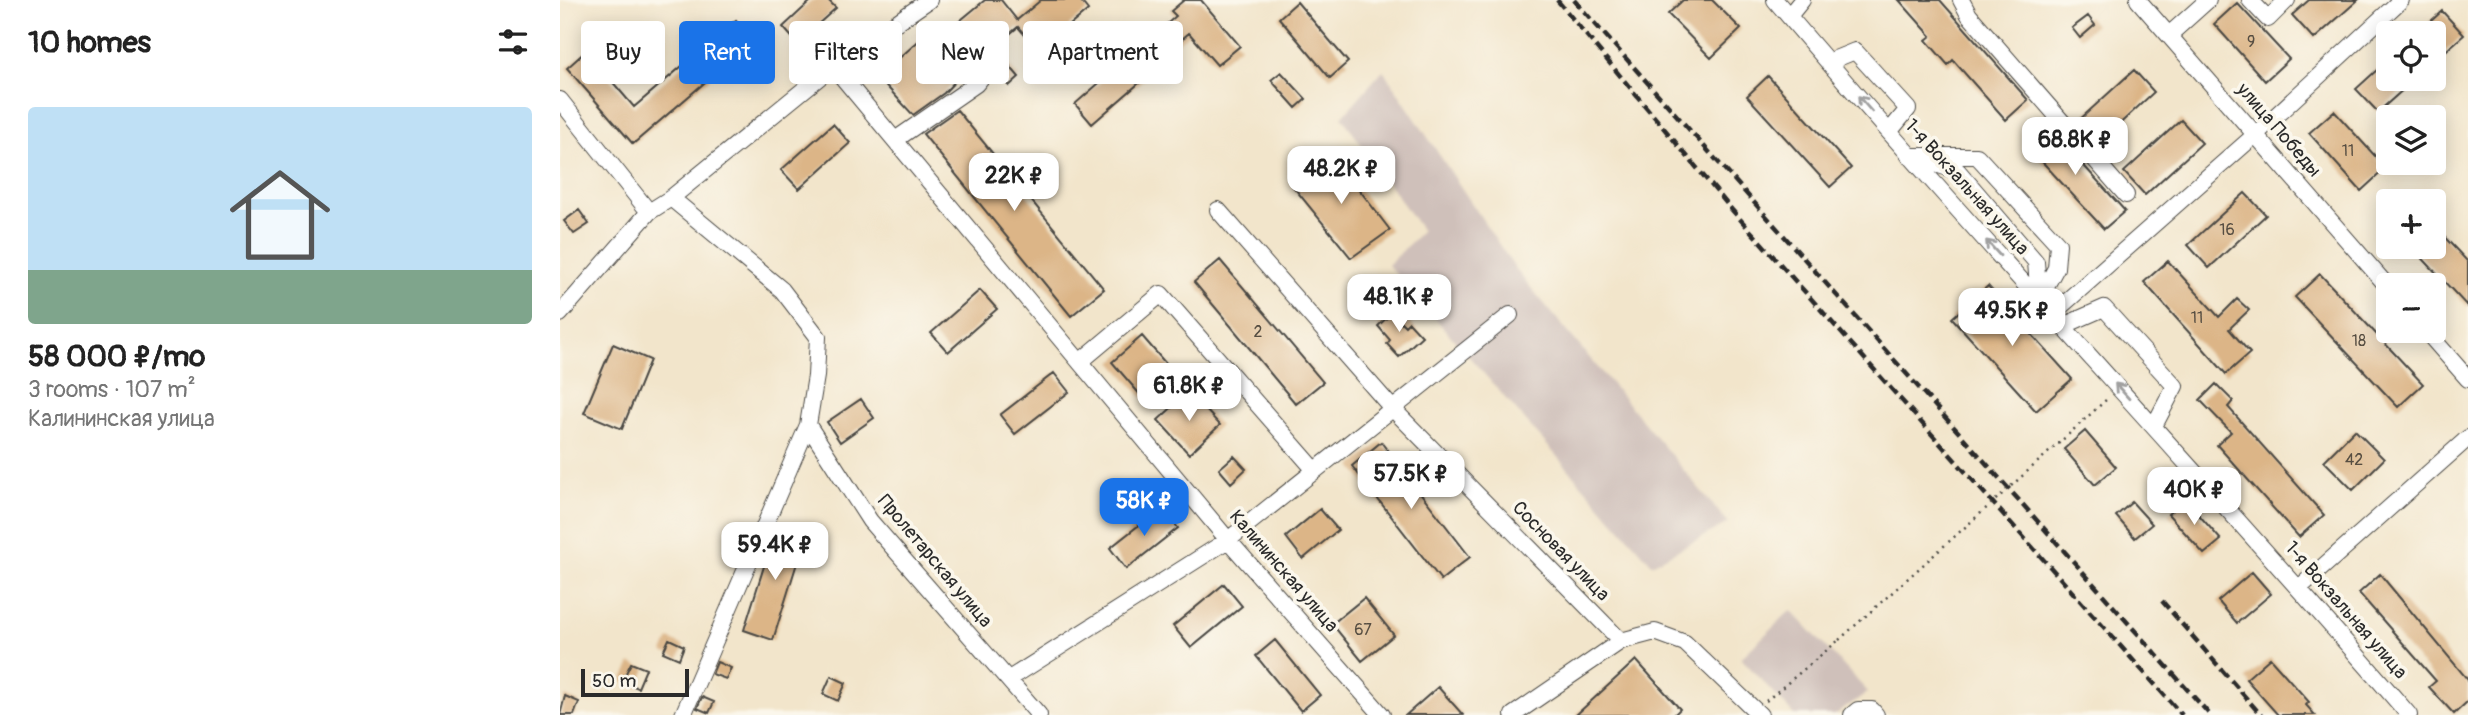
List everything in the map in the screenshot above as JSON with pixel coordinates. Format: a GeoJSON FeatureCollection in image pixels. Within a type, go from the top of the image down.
{"type":"FeatureCollection","features":[{"type":"Feature","properties":{"kind":"street"},"geometry":{"type":"LineString","coordinates":[[898,21],[928,0]]}},
{"type":"Feature","properties":{"kind":"street","name":"1-я Вокзальная улица"},"geometry":{"type":"LineString","coordinates":[[1775,0],[1909,156],[2039,299],[2053,320],[2154,426],[2409,715]]}},
{"type":"Feature","properties":{"kind":"street"},"geometry":{"type":"LineString","coordinates":[[1789,16],[1801,0]]}},
{"type":"Feature","properties":{"kind":"street"},"geometry":{"type":"LineString","coordinates":[[1961,0],[1969,15],[2126,195]]}},
{"type":"Feature","properties":{"kind":"street","name":"улица Победы"},"geometry":{"type":"LineString","coordinates":[[2138,0],[2376,273]]}},
{"type":"Feature","properties":{"kind":"street"},"geometry":{"type":"LineString","coordinates":[[2169,35],[2208,0]]}},
{"type":"Feature","properties":{"kind":"street"},"geometry":{"type":"LineString","coordinates":[[2250,0],[2267,19],[2287,0]]}},
{"type":"Feature","properties":{"kind":"street"},"geometry":{"type":"LineString","coordinates":[[2053,320],[2401,0]]}},
{"type":"Feature","properties":{"kind":"street"},"geometry":{"type":"LineString","coordinates":[[1828,62],[1856,51],[1908,109],[1889,132]]}},
{"type":"Feature","properties":{"kind":"street"},"geometry":{"type":"LineString","coordinates":[[560,314],[649,212],[671,198],[811,84]]}},
{"type":"Feature","properties":{"kind":"street","name":"Калининская улица"},"geometry":{"type":"LineString","coordinates":[[848,84],[1228,540],[1382,715]]}},
{"type":"Feature","properties":{"kind":"street"},"geometry":{"type":"LineString","coordinates":[[895,140],[976,84]]}},
{"type":"Feature","properties":{"kind":"street"},"geometry":{"type":"LineString","coordinates":[[560,100],[649,212]]}},
{"type":"Feature","properties":{"kind":"street"},"geometry":{"type":"LineString","coordinates":[[1909,156],[1978,156],[2058,244],[2056,268],[2039,299]]}},
{"type":"Feature","properties":{"kind":"street"},"geometry":{"type":"LineString","coordinates":[[1909,156],[1958,171],[2036,262],[2039,299]]}},
{"type":"Feature","properties":{"kind":"street"},"geometry":{"type":"LineString","coordinates":[[671,198],[782,290],[818,337],[816,376],[808,425],[683,715]]}},
{"type":"Feature","properties":{"kind":"street","name":"Сосновая улица"},"geometry":{"type":"LineString","coordinates":[[1218,210],[1391,407],[1620,641]]}},
{"type":"Feature","properties":{"kind":"street"},"geometry":{"type":"LineString","coordinates":[[1081,361],[1161,294],[1314,469]]}},
{"type":"Feature","properties":{"kind":"street"},"geometry":{"type":"LineString","coordinates":[[2053,320],[2104,309],[2175,386],[2154,426]]}},
{"type":"Feature","properties":{"kind":"street"},"geometry":{"type":"LineString","coordinates":[[1009,680],[1228,540],[1391,407],[1510,315]]}},
{"type":"Feature","properties":{"kind":"street"},"geometry":{"type":"LineString","coordinates":[[2436,343],[2468,379]]}},
{"type":"Feature","properties":{"kind":"street","name":"Пролетарская улица"},"geometry":{"type":"LineString","coordinates":[[808,425],[870,521],[1039,715]]}},
{"type":"Feature","properties":{"kind":"street"},"geometry":{"type":"LineString","coordinates":[[2299,588],[2468,438]]}},
{"type":"Feature","properties":{"kind":"street"},"geometry":{"type":"LineString","coordinates":[[1513,715],[1620,641],[1655,632],[1685,643],[1758,713]]}},
{"type":"Feature","properties":{"kind":"street"},"geometry":{"type":"LineString","coordinates":[[1852,715],[1858,710],[1872,710],[1876,715]]}},
{"type":"Feature","properties":{"kind":"path"},"geometry":{"type":"LineString","coordinates":[[2027,327],[2036,319],[2053,320]]}},
{"type":"Feature","properties":{"kind":"path"},"geometry":{"type":"LineString","coordinates":[[1758,713],[1802,670],[2079,425]]}},
{"type":"Feature","properties":{"kind":"shaded area"},"geometry":{"type":"Polygon","coordinates":[[[1383,70],[1516,270],[1728,523],[1652,564],[1388,265],[1422,231],[1342,117],[1383,70]]]}},
{"type":"Feature","properties":{"kind":"shaded area"},"geometry":{"type":"Polygon","coordinates":[[[1791,610],[1868,692],[1835,715],[1794,715],[1741,658],[1791,610]]]}},
{"type":"Feature","properties":{"kind":"building"},"geometry":{"type":"Polygon","coordinates":[[[812,0],[828,0],[836,8],[822,21],[789,21],[812,0]]]}},
{"type":"Feature","properties":{"kind":"building"},"geometry":{"type":"Polygon","coordinates":[[[985,0],[1001,0],[1017,20],[1041,0],[1080,0],[1088,10],[1075,21],[1023,21],[1023,33],[1018,27],[1009,35],[1009,21],[960,21],[985,0]]]}},
{"type":"Feature","properties":{"kind":"building"},"geometry":{"type":"Polygon","coordinates":[[[1184,0],[1201,0],[1240,46],[1217,65],[1189,33],[1183,38],[1183,21],[1170,21],[1176,16],[1171,11],[1184,0]]]}},
{"type":"Feature","properties":{"kind":"building"},"geometry":{"type":"Polygon","coordinates":[[[1683,0],[1712,0],[1741,29],[1711,58],[1668,14],[1683,0]]]}},
{"type":"Feature","properties":{"kind":"building"},"geometry":{"type":"Polygon","coordinates":[[[1899,0],[1940,0],[2028,100],[2006,120],[1953,60],[1948,65],[1926,40],[1931,36],[1899,0]]]}},
{"type":"Feature","properties":{"kind":"building"},"geometry":{"type":"Polygon","coordinates":[[[2309,0],[2358,0],[2314,39],[2292,15],[2309,0]]]}},
{"type":"Feature","properties":{"kind":"building"},"geometry":{"type":"Polygon","coordinates":[[[1297,2],[1348,62],[1330,78],[1279,18],[1297,2]]]}},
{"type":"Feature","properties":{"kind":"building"},"geometry":{"type":"Polygon","coordinates":[[[2237,3],[2289,59],[2265,81],[2214,24],[2237,3]]]}},
{"type":"Feature","properties":{"kind":"building"},"geometry":{"type":"Polygon","coordinates":[[[2442,11],[2464,35],[2446,51],[2446,21],[2431,21],[2442,11]]]}},
{"type":"Feature","properties":{"kind":"building"},"geometry":{"type":"Polygon","coordinates":[[[2088,16],[2095,25],[2080,38],[2072,28],[2088,16]]]}},
{"type":"Feature","properties":{"kind":"building"},"geometry":{"type":"Polygon","coordinates":[[[789,21],[789,34],[783,27],[789,21]]]}},
{"type":"Feature","properties":{"kind":"building"},"geometry":{"type":"Polygon","coordinates":[[[916,43],[916,84],[953,84],[913,115],[884,84],[902,84],[902,56],[916,43]]]}},
{"type":"Feature","properties":{"kind":"building"},"geometry":{"type":"Polygon","coordinates":[[[581,55],[581,84],[614,84],[634,107],[661,84],[665,84],[665,81],[679,69],[679,84],[703,84],[633,144],[567,68],[581,55]]]}},
{"type":"Feature","properties":{"kind":"building"},"geometry":{"type":"Polygon","coordinates":[[[1009,65],[1019,77],[1009,86],[1007,84],[1009,65]]]}},
{"type":"Feature","properties":{"kind":"building"},"geometry":{"type":"Polygon","coordinates":[[[2134,70],[2154,92],[2098,144],[2077,122],[2134,70]]]}},
{"type":"Feature","properties":{"kind":"building"},"geometry":{"type":"Polygon","coordinates":[[[2376,71],[2376,91],[2402,91],[2386,105],[2376,105],[2376,110],[2356,89],[2376,71]]]}},
{"type":"Feature","properties":{"kind":"building"},"geometry":{"type":"Polygon","coordinates":[[[1281,72],[1306,99],[1296,108],[1271,80],[1281,72]]]}},
{"type":"Feature","properties":{"kind":"building"},"geometry":{"type":"Polygon","coordinates":[[[1768,76],[1851,168],[1830,187],[1747,96],[1768,76]]]}},
{"type":"Feature","properties":{"kind":"building"},"geometry":{"type":"Polygon","coordinates":[[[1098,84],[1138,84],[1092,124],[1075,104],[1098,84]]]}},
{"type":"Feature","properties":{"kind":"building"},"geometry":{"type":"Polygon","coordinates":[[[957,110],[1104,289],[1071,316],[923,134],[957,110]]]}},
{"type":"Feature","properties":{"kind":"building"},"geometry":{"type":"Polygon","coordinates":[[[2334,111],[2376,157],[2376,175],[2378,175],[2361,191],[2309,133],[2334,111]]]}},
{"type":"Feature","properties":{"kind":"building"},"geometry":{"type":"Polygon","coordinates":[[[2181,120],[2202,143],[2145,195],[2124,172],[2181,120]]]}},
{"type":"Feature","properties":{"kind":"building"},"geometry":{"type":"Polygon","coordinates":[[[833,124],[850,143],[799,189],[781,170],[833,124]]]}},
{"type":"Feature","properties":{"kind":"building"},"geometry":{"type":"Polygon","coordinates":[[[2046,124],[2125,211],[2104,229],[2025,143],[2046,124]]]}},
{"type":"Feature","properties":{"kind":"building"},"geometry":{"type":"Polygon","coordinates":[[[1332,154],[1390,230],[1351,258],[1291,184],[1332,154]]]}},
{"type":"Feature","properties":{"kind":"building"},"geometry":{"type":"Polygon","coordinates":[[[2245,193],[2266,215],[2209,268],[2188,245],[2245,193]]]}},
{"type":"Feature","properties":{"kind":"building"},"geometry":{"type":"Polygon","coordinates":[[[579,210],[589,224],[574,234],[564,221],[579,210]]]}},
{"type":"Feature","properties":{"kind":"building"},"geometry":{"type":"Polygon","coordinates":[[[2446,239],[2468,262],[2468,307],[2446,283],[2446,273],[2436,273],[2423,259],[2446,259],[2446,239]]]}},
{"type":"Feature","properties":{"kind":"building"},"geometry":{"type":"Polygon","coordinates":[[[1220,260],[1323,382],[1296,404],[1194,282],[1220,260]]]}},
{"type":"Feature","properties":{"kind":"building"},"geometry":{"type":"Polygon","coordinates":[[[2168,261],[2219,317],[2237,299],[2249,310],[2229,329],[2250,353],[2226,374],[2144,282],[2168,261]]]}},
{"type":"Feature","properties":{"kind":"building"},"geometry":{"type":"Polygon","coordinates":[[[2320,274],[2376,334],[2376,343],[2385,343],[2423,384],[2398,407],[2295,297],[2320,274]]]}},
{"type":"Feature","properties":{"kind":"building"},"geometry":{"type":"Polygon","coordinates":[[[1988,286],[2072,379],[2036,411],[1952,318],[1988,286]]]}},
{"type":"Feature","properties":{"kind":"building"},"geometry":{"type":"Polygon","coordinates":[[[980,290],[997,309],[948,352],[931,333],[980,290]]]}},
{"type":"Feature","properties":{"kind":"building"},"geometry":{"type":"Polygon","coordinates":[[[1392,313],[1405,326],[1409,322],[1422,336],[1399,357],[1387,344],[1390,340],[1378,326],[1392,313]]]}},
{"type":"Feature","properties":{"kind":"building"},"geometry":{"type":"Polygon","coordinates":[[[1142,336],[1173,372],[1143,398],[1112,362],[1142,336]]]}},
{"type":"Feature","properties":{"kind":"building"},"geometry":{"type":"Polygon","coordinates":[[[613,344],[650,360],[622,429],[584,413],[613,344]]]}},
{"type":"Feature","properties":{"kind":"building"},"geometry":{"type":"Polygon","coordinates":[[[1054,373],[1069,392],[1015,434],[1000,415],[1054,373]]]}},
{"type":"Feature","properties":{"kind":"building"},"geometry":{"type":"Polygon","coordinates":[[[2216,384],[2233,401],[2228,407],[2324,515],[2299,537],[2217,445],[2231,432],[2200,400],[2216,384]]]}},
{"type":"Feature","properties":{"kind":"building"},"geometry":{"type":"Polygon","coordinates":[[[1189,392],[1220,425],[1189,454],[1158,420],[1189,392]]]}},
{"type":"Feature","properties":{"kind":"building"},"geometry":{"type":"Polygon","coordinates":[[[861,399],[874,418],[840,442],[827,422],[861,399]]]}},
{"type":"Feature","properties":{"kind":"building"},"geometry":{"type":"Polygon","coordinates":[[[2355,430],[2384,459],[2353,490],[2324,461],[2355,430]]]}},
{"type":"Feature","properties":{"kind":"building"},"geometry":{"type":"Polygon","coordinates":[[[2085,431],[2116,467],[2095,485],[2064,449],[2085,431]]]}},
{"type":"Feature","properties":{"kind":"building"},"geometry":{"type":"Polygon","coordinates":[[[1381,442],[1470,557],[1441,580],[1352,466],[1381,442]]]}},
{"type":"Feature","properties":{"kind":"building"},"geometry":{"type":"Polygon","coordinates":[[[1234,456],[1246,469],[1231,483],[1219,469],[1234,456]]]}},
{"type":"Feature","properties":{"kind":"building"},"geometry":{"type":"Polygon","coordinates":[[[2185,499],[2221,540],[2204,554],[2168,514],[2185,499]]]}},
{"type":"Feature","properties":{"kind":"building"},"geometry":{"type":"Polygon","coordinates":[[[2132,502],[2152,524],[2135,538],[2116,516],[2132,502]]]}},
{"type":"Feature","properties":{"kind":"building"},"geometry":{"type":"Polygon","coordinates":[[[1162,507],[1178,528],[1126,569],[1110,548],[1162,507]]]}},
{"type":"Feature","properties":{"kind":"building"},"geometry":{"type":"Polygon","coordinates":[[[1320,509],[1338,530],[1303,559],[1286,537],[1320,509]]]}},
{"type":"Feature","properties":{"kind":"building"},"geometry":{"type":"Polygon","coordinates":[[[777,525],[806,534],[773,640],[744,630],[777,525]]]}},
{"type":"Feature","properties":{"kind":"building"},"geometry":{"type":"Polygon","coordinates":[[[2252,572],[2271,594],[2237,623],[2218,601],[2252,572]]]}},
{"type":"Feature","properties":{"kind":"building"},"geometry":{"type":"Polygon","coordinates":[[[2380,574],[2468,680],[2468,701],[2454,714],[2429,687],[2436,681],[2359,593],[2380,574]]]}},
{"type":"Feature","properties":{"kind":"building"},"geometry":{"type":"Polygon","coordinates":[[[1224,584],[1242,606],[1191,648],[1173,626],[1224,584]]]}},
{"type":"Feature","properties":{"kind":"building"},"geometry":{"type":"Polygon","coordinates":[[[1364,598],[1394,635],[1362,661],[1332,624],[1364,598]]]}},
{"type":"Feature","properties":{"kind":"building"},"geometry":{"type":"Polygon","coordinates":[[[669,639],[684,646],[679,659],[663,652],[669,639]]]}},
{"type":"Feature","properties":{"kind":"building"},"geometry":{"type":"Polygon","coordinates":[[[1275,640],[1320,695],[1301,711],[1256,656],[1275,640]]]}},
{"type":"Feature","properties":{"kind":"building"},"geometry":{"type":"Polygon","coordinates":[[[2270,658],[2309,702],[2306,705],[2315,715],[2278,715],[2246,679],[2270,658]]]}},
{"type":"Feature","properties":{"kind":"building"},"geometry":{"type":"Polygon","coordinates":[[[1636,660],[1680,709],[1674,715],[1576,715],[1636,660]]]}},
{"type":"Feature","properties":{"kind":"building"},"geometry":{"type":"Polygon","coordinates":[[[717,662],[731,668],[726,679],[712,674],[717,662]]]}},
{"type":"Feature","properties":{"kind":"building"},"geometry":{"type":"Polygon","coordinates":[[[631,663],[646,669],[638,688],[622,681],[631,663]]]}},
{"type":"Feature","properties":{"kind":"building"},"geometry":{"type":"Polygon","coordinates":[[[831,676],[846,683],[838,701],[823,694],[831,676]]]}},
{"type":"Feature","properties":{"kind":"building"},"geometry":{"type":"Polygon","coordinates":[[[1438,687],[1463,715],[1406,715],[1438,687]]]}},
{"type":"Feature","properties":{"kind":"building"},"geometry":{"type":"Polygon","coordinates":[[[565,696],[579,702],[574,715],[560,715],[565,696]]]}},
{"type":"Feature","properties":{"kind":"building"},"geometry":{"type":"Polygon","coordinates":[[[702,697],[714,702],[709,713],[697,708],[702,697]]]}},
{"type":"Feature","properties":{"kind":"railway"},"geometry":{"type":"LineString","coordinates":[[1557,0],[1732,210],[2182,715]]}},
{"type":"Feature","properties":{"kind":"railway"},"geometry":{"type":"LineString","coordinates":[[1574,0],[2210,715]]}},
{"type":"Feature","properties":{"kind":"railway"},"geometry":{"type":"LineString","coordinates":[[2162,601],[2261,715]]}}]}
